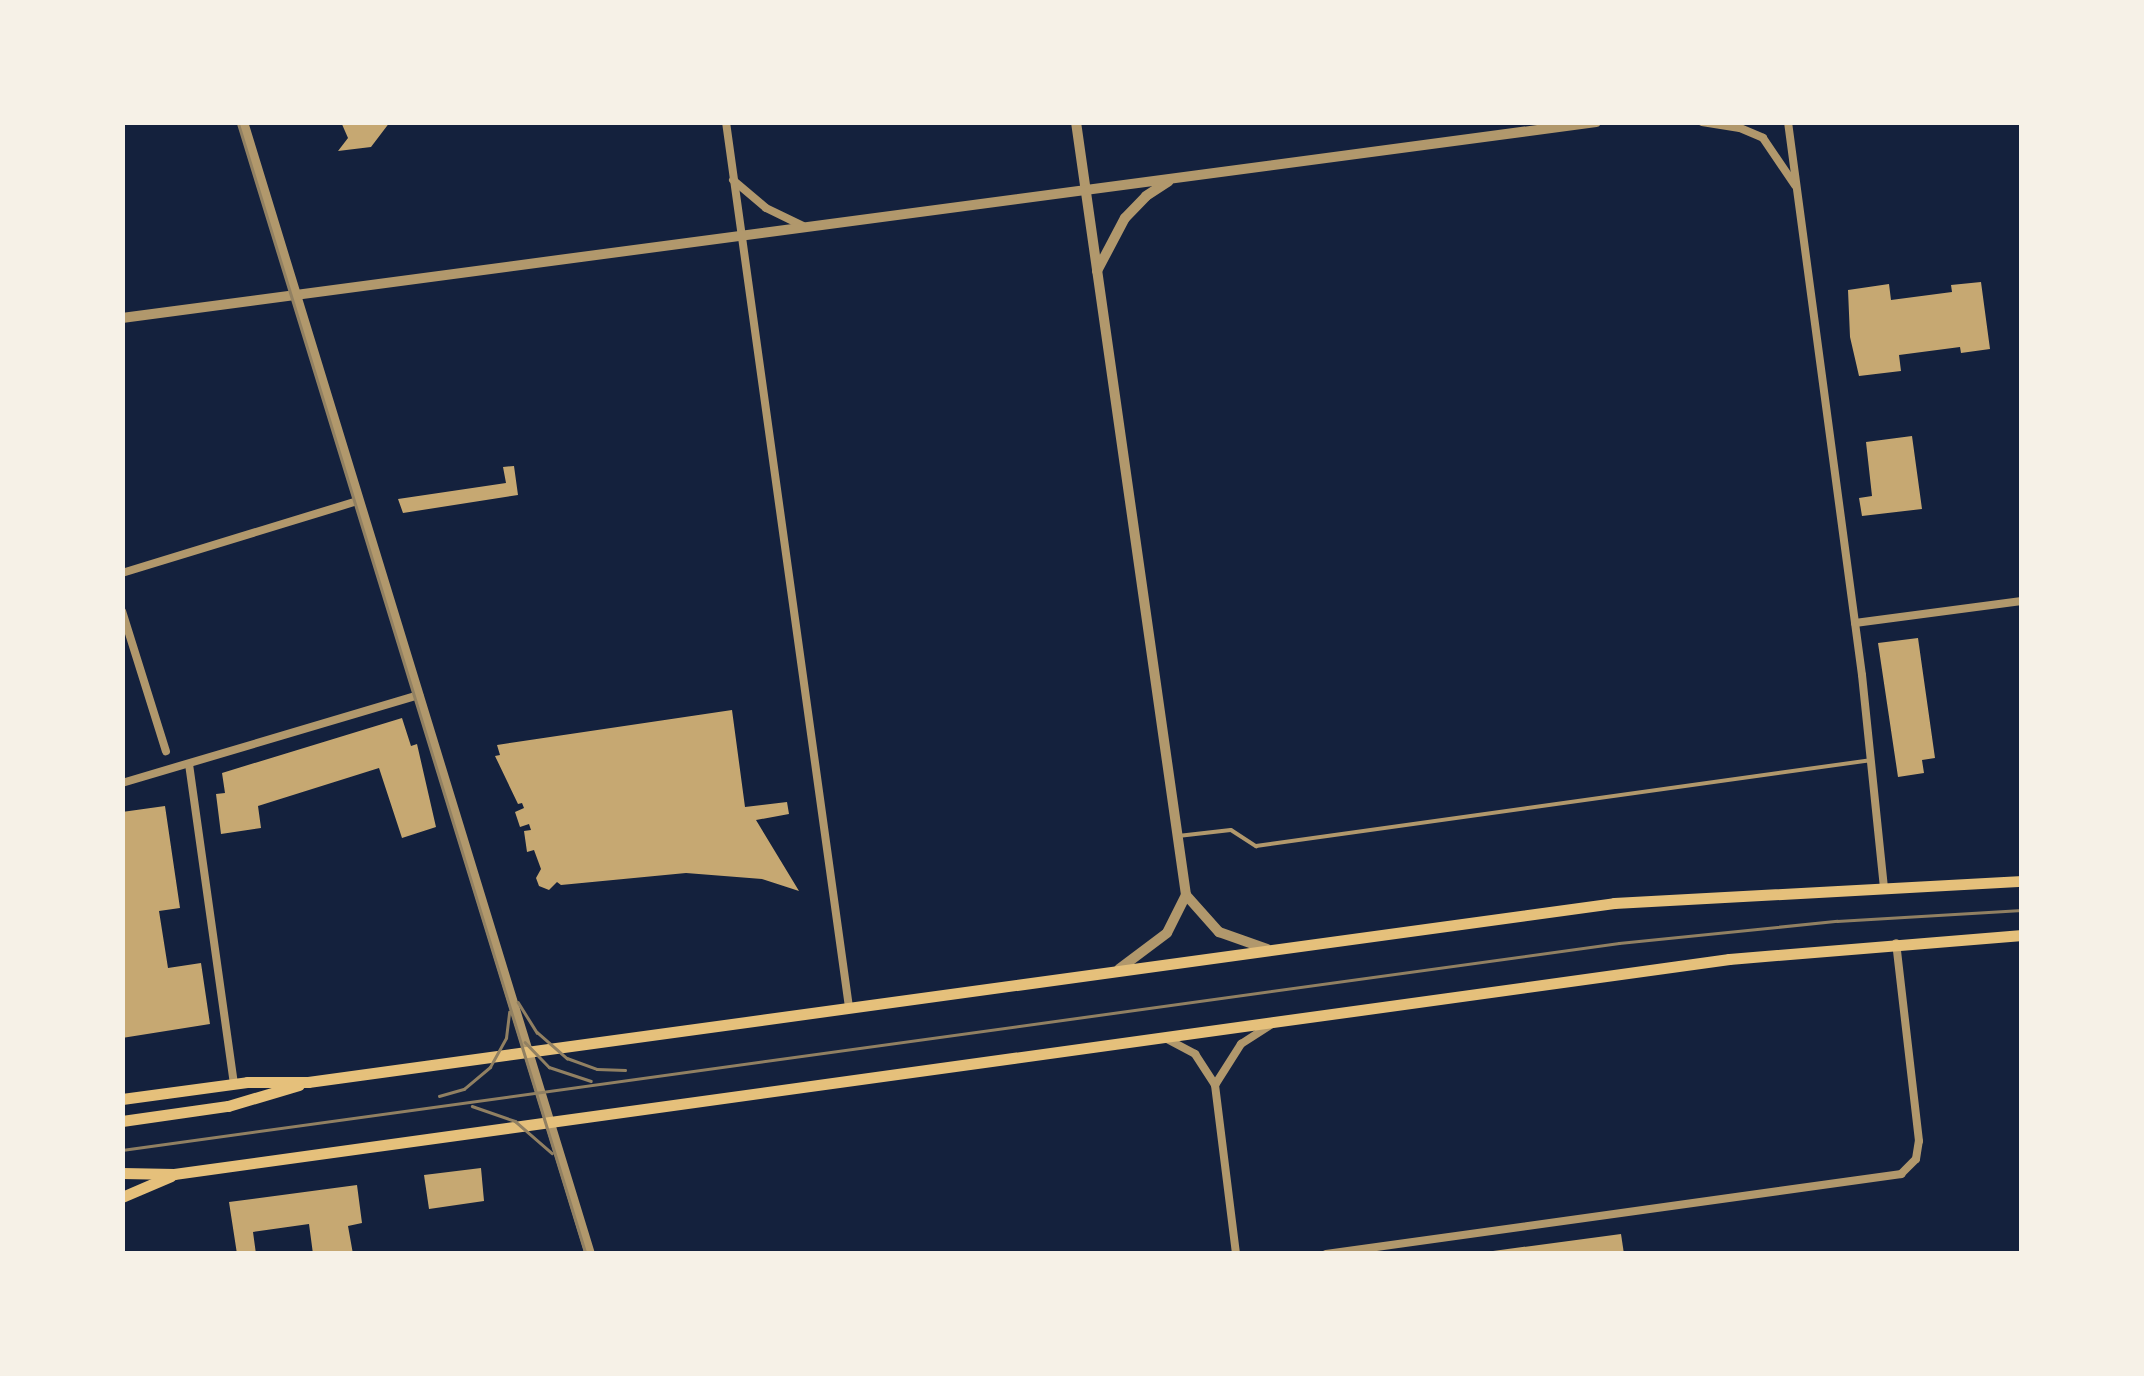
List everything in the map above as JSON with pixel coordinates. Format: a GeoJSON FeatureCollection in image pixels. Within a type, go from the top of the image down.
{"type":"FeatureCollection","features":[{"type":"Feature","properties":{"kind":"main road"},"geometry":{"type":"LineString","coordinates":[[122,1099],[234,1084],[308,1082],[1614,903],[2022,881]]}},
{"type":"Feature","properties":{"kind":"main road"},"geometry":{"type":"LineString","coordinates":[[122,1173],[174,1174],[1730,959],[2022,935]]}},
{"type":"Feature","properties":{"kind":"main road"},"geometry":{"type":"LineString","coordinates":[[122,1122],[251,1101],[308,1082]]}},
{"type":"Feature","properties":{"kind":"main road"},"geometry":{"type":"LineString","coordinates":[[122,1197],[174,1174]]}},
{"type":"Feature","properties":{"kind":"street"},"geometry":{"type":"LineString","coordinates":[[243,122],[590,1254]]}},
{"type":"Feature","properties":{"kind":"street"},"geometry":{"type":"LineString","coordinates":[[726,122],[848,1007]]}},
{"type":"Feature","properties":{"kind":"street"},"geometry":{"type":"LineString","coordinates":[[1076,122],[1186,894],[1219,932],[1268,949]]}},
{"type":"Feature","properties":{"kind":"street"},"geometry":{"type":"LineString","coordinates":[[122,318],[1596,122]]}},
{"type":"Feature","properties":{"kind":"street"},"geometry":{"type":"LineString","coordinates":[[1702,122],[1763,138],[1796,188]]}},
{"type":"Feature","properties":{"kind":"street"},"geometry":{"type":"LineString","coordinates":[[1788,122],[1855,624],[1884,889]]}},
{"type":"Feature","properties":{"kind":"street"},"geometry":{"type":"LineString","coordinates":[[1097,272],[1125,218],[1146,196],[1176,177]]}},
{"type":"Feature","properties":{"kind":"street"},"geometry":{"type":"LineString","coordinates":[[734,180],[766,208],[803,226]]}},
{"type":"Feature","properties":{"kind":"street"},"geometry":{"type":"LineString","coordinates":[[122,574],[358,501]]}},
{"type":"Feature","properties":{"kind":"street"},"geometry":{"type":"LineString","coordinates":[[1855,624],[2022,601]]}},
{"type":"Feature","properties":{"kind":"street"},"geometry":{"type":"LineString","coordinates":[[122,611],[166,751]]}},
{"type":"Feature","properties":{"kind":"street"},"geometry":{"type":"LineString","coordinates":[[122,784],[418,694]]}},
{"type":"Feature","properties":{"kind":"street"},"geometry":{"type":"LineString","coordinates":[[189,764],[234,1084]]}},
{"type":"Feature","properties":{"kind":"street"},"geometry":{"type":"LineString","coordinates":[[1118,970],[1167,933],[1186,894]]}},
{"type":"Feature","properties":{"kind":"street"},"geometry":{"type":"LineString","coordinates":[[1326,1254],[1901,1174],[1916,1159],[1919,1141],[1896,943]]}},
{"type":"Feature","properties":{"kind":"street"},"geometry":{"type":"LineString","coordinates":[[1215,1085],[1241,1044],[1275,1022]]}},
{"type":"Feature","properties":{"kind":"street"},"geometry":{"type":"LineString","coordinates":[[1162,1037],[1195,1054],[1215,1085],[1236,1254]]}},
{"type":"Feature","properties":{"kind":"lane"},"geometry":{"type":"LineString","coordinates":[[1177,836],[1231,830],[1256,846],[1872,760]]}},
{"type":"Feature","properties":{"kind":"building"},"geometry":{"type":"Polygon","coordinates":[[[341,122],[390,122],[371,147],[338,151],[348,138],[341,122]]]}},
{"type":"Feature","properties":{"kind":"building"},"geometry":{"type":"Polygon","coordinates":[[[1981,282],[1990,349],[1961,353],[1960,347],[1899,355],[1901,371],[1859,376],[1850,337],[1848,290],[1889,284],[1891,300],[1952,292],[1951,285],[1981,282]]]}},
{"type":"Feature","properties":{"kind":"building"},"geometry":{"type":"Polygon","coordinates":[[[1912,436],[1922,509],[1862,516],[1859,498],[1872,496],[1866,442],[1912,436]]]}},
{"type":"Feature","properties":{"kind":"building"},"geometry":{"type":"Polygon","coordinates":[[[514,466],[518,495],[403,513],[398,499],[506,483],[503,467],[514,466]]]}},
{"type":"Feature","properties":{"kind":"building"},"geometry":{"type":"Polygon","coordinates":[[[1918,638],[1935,758],[1922,760],[1924,773],[1898,777],[1878,643],[1918,638]]]}},
{"type":"Feature","properties":{"kind":"building"},"geometry":{"type":"Polygon","coordinates":[[[732,710],[745,807],[787,802],[789,814],[756,820],[799,891],[762,879],[686,873],[561,885],[557,882],[549,890],[539,886],[536,878],[541,869],[534,850],[527,852],[524,831],[531,830],[529,824],[520,827],[515,812],[524,808],[522,803],[518,804],[495,756],[500,755],[497,745],[732,710]]]}},
{"type":"Feature","properties":{"kind":"building"},"geometry":{"type":"Polygon","coordinates":[[[402,718],[411,746],[417,744],[436,827],[402,838],[379,768],[258,806],[261,828],[221,834],[216,794],[225,793],[222,773],[402,718]]]}},
{"type":"Feature","properties":{"kind":"building"},"geometry":{"type":"Polygon","coordinates":[[[165,806],[180,908],[159,911],[168,968],[201,963],[210,1024],[122,1038],[122,812],[165,806]]]}},
{"type":"Feature","properties":{"kind":"building"},"geometry":{"type":"Polygon","coordinates":[[[481,1168],[484,1201],[429,1209],[424,1175],[481,1168]]]}},
{"type":"Feature","properties":{"kind":"building"},"geometry":{"type":"Polygon","coordinates":[[[357,1185],[362,1223],[348,1226],[353,1254],[313,1254],[309,1224],[253,1232],[256,1254],[237,1254],[229,1202],[357,1185]]]}},
{"type":"Feature","properties":{"kind":"building"},"geometry":{"type":"Polygon","coordinates":[[[1621,1234],[1624,1254],[1493,1254],[1493,1251],[1621,1234]]]}},
{"type":"Feature","properties":{"kind":"tram line"},"geometry":{"type":"LineString","coordinates":[[238,122],[586,1254]]}},
{"type":"Feature","properties":{"kind":"tram line"},"geometry":{"type":"LineString","coordinates":[[122,1150],[1619,943],[1837,921],[2022,910]]}},
{"type":"Feature","properties":{"kind":"tram line"},"geometry":{"type":"LineString","coordinates":[[518,1002],[537,1032],[567,1058],[597,1069],[625,1070]]}},
{"type":"Feature","properties":{"kind":"tram line"},"geometry":{"type":"LineString","coordinates":[[439,1096],[464,1089],[490,1067],[506,1038],[509,1012]]}},
{"type":"Feature","properties":{"kind":"tram line"},"geometry":{"type":"LineString","coordinates":[[525,1042],[549,1067],[591,1081]]}},
{"type":"Feature","properties":{"kind":"tram line"},"geometry":{"type":"LineString","coordinates":[[472,1106],[515,1121],[552,1153]]}}]}
